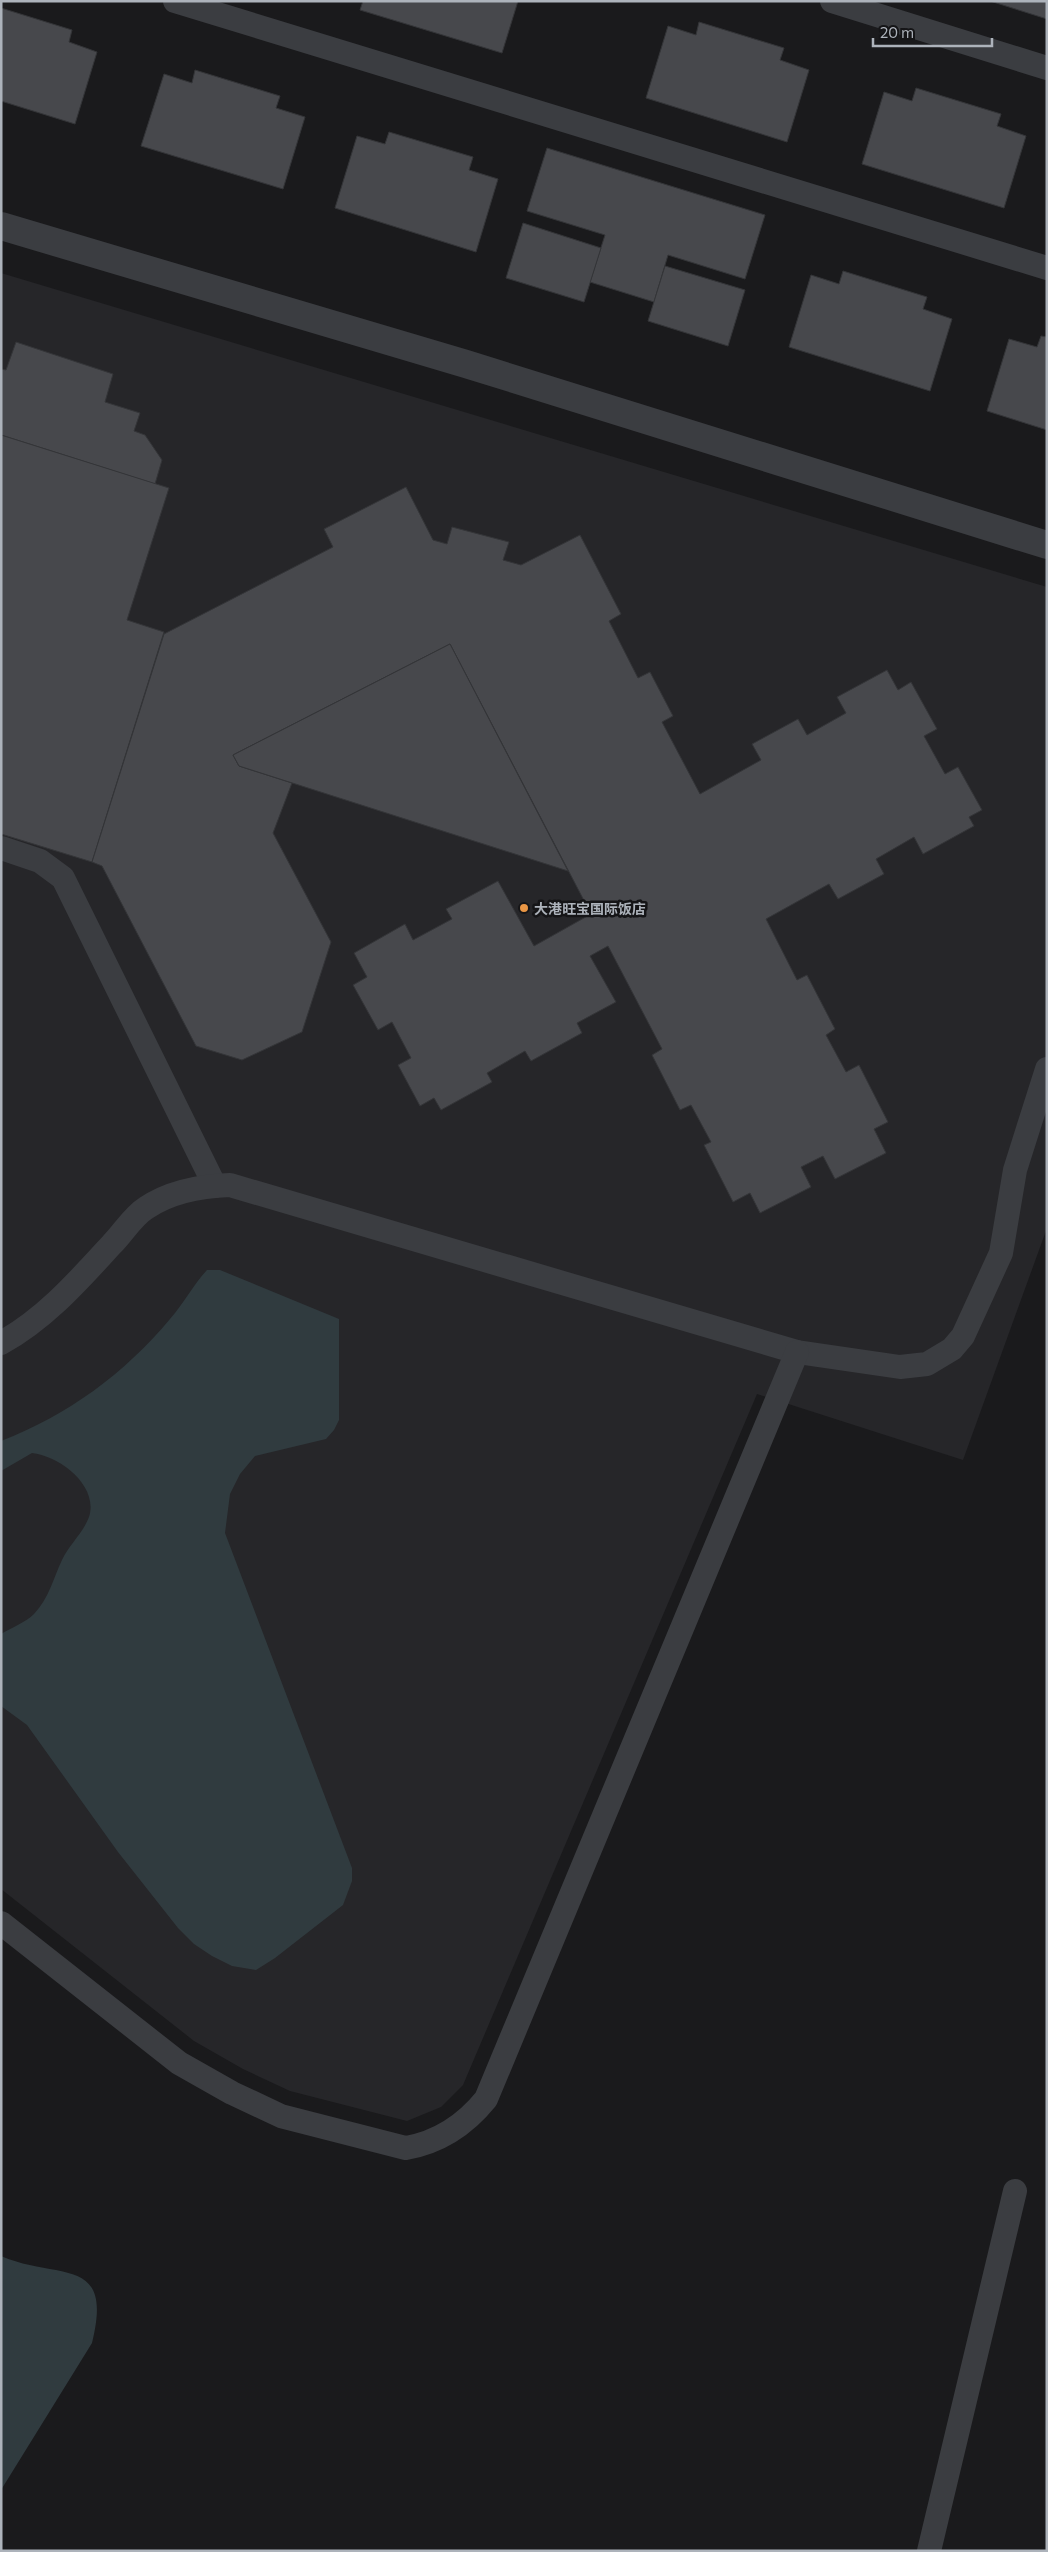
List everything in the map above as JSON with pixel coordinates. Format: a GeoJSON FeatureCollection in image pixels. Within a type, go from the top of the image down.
{"type":"FeatureCollection","features":[{"type":"Feature","properties":{"kind":"street"},"geometry":{"type":"LineString","coordinates":[[1,226],[466,364],[1047,545]]}},
{"type":"Feature","properties":{"kind":"lane"},"geometry":{"type":"LineString","coordinates":[[175,1],[1047,268]]}},
{"type":"Feature","properties":{"kind":"lane"},"geometry":{"type":"LineString","coordinates":[[832,1],[1047,68]]}},
{"type":"Feature","properties":{"kind":"lane"},"geometry":{"type":"LineString","coordinates":[[1,848],[40,861],[63,878],[215,1186]]}},
{"type":"Feature","properties":{"kind":"lane"},"geometry":{"type":"LineString","coordinates":[[1,1342],[46,1312],[75,1284],[145,1208],[183,1191],[215,1186],[230,1186],[797,1352],[900,1367],[927,1364],[952,1348],[962,1336],[1001,1253],[1015,1170],[1047,1069]]}},
{"type":"Feature","properties":{"kind":"lane"},"geometry":{"type":"LineString","coordinates":[[1,1923],[179,2063],[232,2093],[281,2116],[406,2148],[423,2145],[455,2130],[472,2116],[486,2099],[797,1352]]}},
{"type":"Feature","properties":{"kind":"lane"},"geometry":{"type":"LineString","coordinates":[[929,2551],[1015,2191]]}},
{"type":"Feature","properties":{"kind":"shaded area","name":"大港旺宝国际饭店"},"geometry":{"type":"Polygon","coordinates":[[[1,273],[1047,587],[1047,1228],[963,1460],[757,1394],[463,2085],[441,2107],[407,2121],[290,2091],[243,2069],[194,2041],[1,1889],[1,273]]]}},
{"type":"Feature","properties":{"kind":"shaded area"},"geometry":{"type":"Polygon","coordinates":[[[207,1270],[220,1270],[339,1319],[339,1420],[334,1430],[326,1439],[255,1456],[240,1474],[230,1494],[225,1533],[352,1868],[352,1881],[343,1905],[275,1958],[256,1970],[232,1966],[212,1956],[194,1944],[178,1928],[118,1852],[27,1725],[1,1706],[1,1634],[27,1620],[39,1608],[65,1555],[86,1523],[91,1505],[83,1484],[75,1474],[65,1466],[43,1455],[32,1453],[1,1471],[1,1441],[49,1419],[114,1375],[134,1358],[170,1319],[207,1270]]]}},
{"type":"Feature","properties":{"kind":"shaded area"},"geometry":{"type":"Polygon","coordinates":[[[1,2256],[22,2263],[61,2271],[76,2276],[88,2283],[95,2295],[97,2315],[92,2343],[1,2490],[1,2256]]]}},
{"type":"Feature","properties":{"kind":"building"},"geometry":{"type":"Polygon","coordinates":[[[363,1],[518,1],[502,53],[360,10],[363,1]]]}},
{"type":"Feature","properties":{"kind":"building"},"geometry":{"type":"Polygon","coordinates":[[[990,1],[1047,1],[1047,19],[990,1]]]}},
{"type":"Feature","properties":{"kind":"building"},"geometry":{"type":"Polygon","coordinates":[[[1,8],[72,30],[69,42],[97,52],[75,124],[1,101],[1,8]]]}},
{"type":"Feature","properties":{"kind":"building"},"geometry":{"type":"Polygon","coordinates":[[[699,22],[784,48],[780,60],[809,70],[787,142],[646,98],[668,26],[696,35],[699,22]]]}},
{"type":"Feature","properties":{"kind":"building"},"geometry":{"type":"Polygon","coordinates":[[[195,70],[280,96],[276,108],[305,117],[283,189],[141,146],[164,74],[192,83],[195,70]]]}},
{"type":"Feature","properties":{"kind":"building"},"geometry":{"type":"Polygon","coordinates":[[[916,88],[1001,114],[997,126],[1026,136],[1004,208],[862,164],[884,92],[912,101],[916,88]]]}},
{"type":"Feature","properties":{"kind":"building"},"geometry":{"type":"Polygon","coordinates":[[[389,132],[473,157],[469,170],[498,179],[476,252],[335,208],[357,136],[385,144],[389,132]]]}},
{"type":"Feature","properties":{"kind":"building"},"geometry":{"type":"Polygon","coordinates":[[[547,148],[765,215],[745,279],[668,255],[654,302],[590,282],[605,235],[527,211],[547,148]]]}},
{"type":"Feature","properties":{"kind":"building"},"geometry":{"type":"Polygon","coordinates":[[[523,223],[601,248],[584,302],[506,278],[523,223]]]}},
{"type":"Feature","properties":{"kind":"building"},"geometry":{"type":"Polygon","coordinates":[[[665,266],[745,290],[728,346],[648,321],[665,266]]]}},
{"type":"Feature","properties":{"kind":"building"},"geometry":{"type":"Polygon","coordinates":[[[843,271],[927,297],[923,309],[952,319],[930,391],[789,347],[811,275],[839,284],[843,271]]]}},
{"type":"Feature","properties":{"kind":"building"},"geometry":{"type":"Polygon","coordinates":[[[1041,336],[1047,337],[1047,430],[987,411],[1009,339],[1037,347],[1041,336]]]}},
{"type":"Feature","properties":{"kind":"building"},"geometry":{"type":"Polygon","coordinates":[[[16,342],[113,374],[105,402],[140,413],[134,431],[145,435],[162,460],[155,484],[1,435],[1,369],[6,370],[16,342]]]}},
{"type":"Feature","properties":{"kind":"building"},"geometry":{"type":"Polygon","coordinates":[[[1,435],[169,488],[127,620],[164,632],[92,862],[1,834],[1,435]]]}},
{"type":"Feature","properties":{"kind":"building"},"geometry":{"type":"Polygon","coordinates":[[[406,487],[433,540],[447,544],[452,527],[509,542],[503,560],[521,565],[580,535],[621,614],[609,621],[638,678],[650,672],[673,716],[662,722],[700,794],[761,760],[752,744],[798,719],[807,735],[846,713],[837,697],[887,670],[898,690],[911,682],[937,729],[924,736],[945,774],[958,767],[982,810],[969,817],[974,826],[923,854],[914,837],[876,859],[884,874],[838,899],[829,884],[766,919],[797,980],[807,975],[835,1029],[826,1035],[846,1072],[859,1065],[888,1122],[874,1129],[886,1153],[835,1179],[823,1156],[801,1167],[811,1187],[760,1213],[750,1193],[733,1202],[704,1145],[711,1142],[691,1105],[680,1110],[652,1055],[662,1049],[608,946],[590,956],[616,1002],[577,1023],[582,1033],[531,1061],[525,1051],[487,1073],[492,1082],[441,1110],[434,1098],[420,1106],[398,1065],[411,1058],[392,1022],[378,1030],[353,985],[367,977],[354,953],[405,924],[413,940],[452,919],[446,909],[498,881],[534,946],[591,914],[450,644],[233,755],[239,766],[292,783],[273,833],[331,942],[302,1032],[242,1060],[196,1046],[102,866],[92,862],[164,634],[333,547],[324,529],[406,487]]]}},
{"type":"Feature","properties":{"kind":"building"},"geometry":{"type":"Polygon","coordinates":[[[450,644],[568,871],[239,766],[233,755],[450,644]]]}},
{"type":"Feature","properties":{"kind":"place","name":"大港旺宝国际饭店"},"geometry":{"type":"Point","coordinates":[524,908]}}]}
